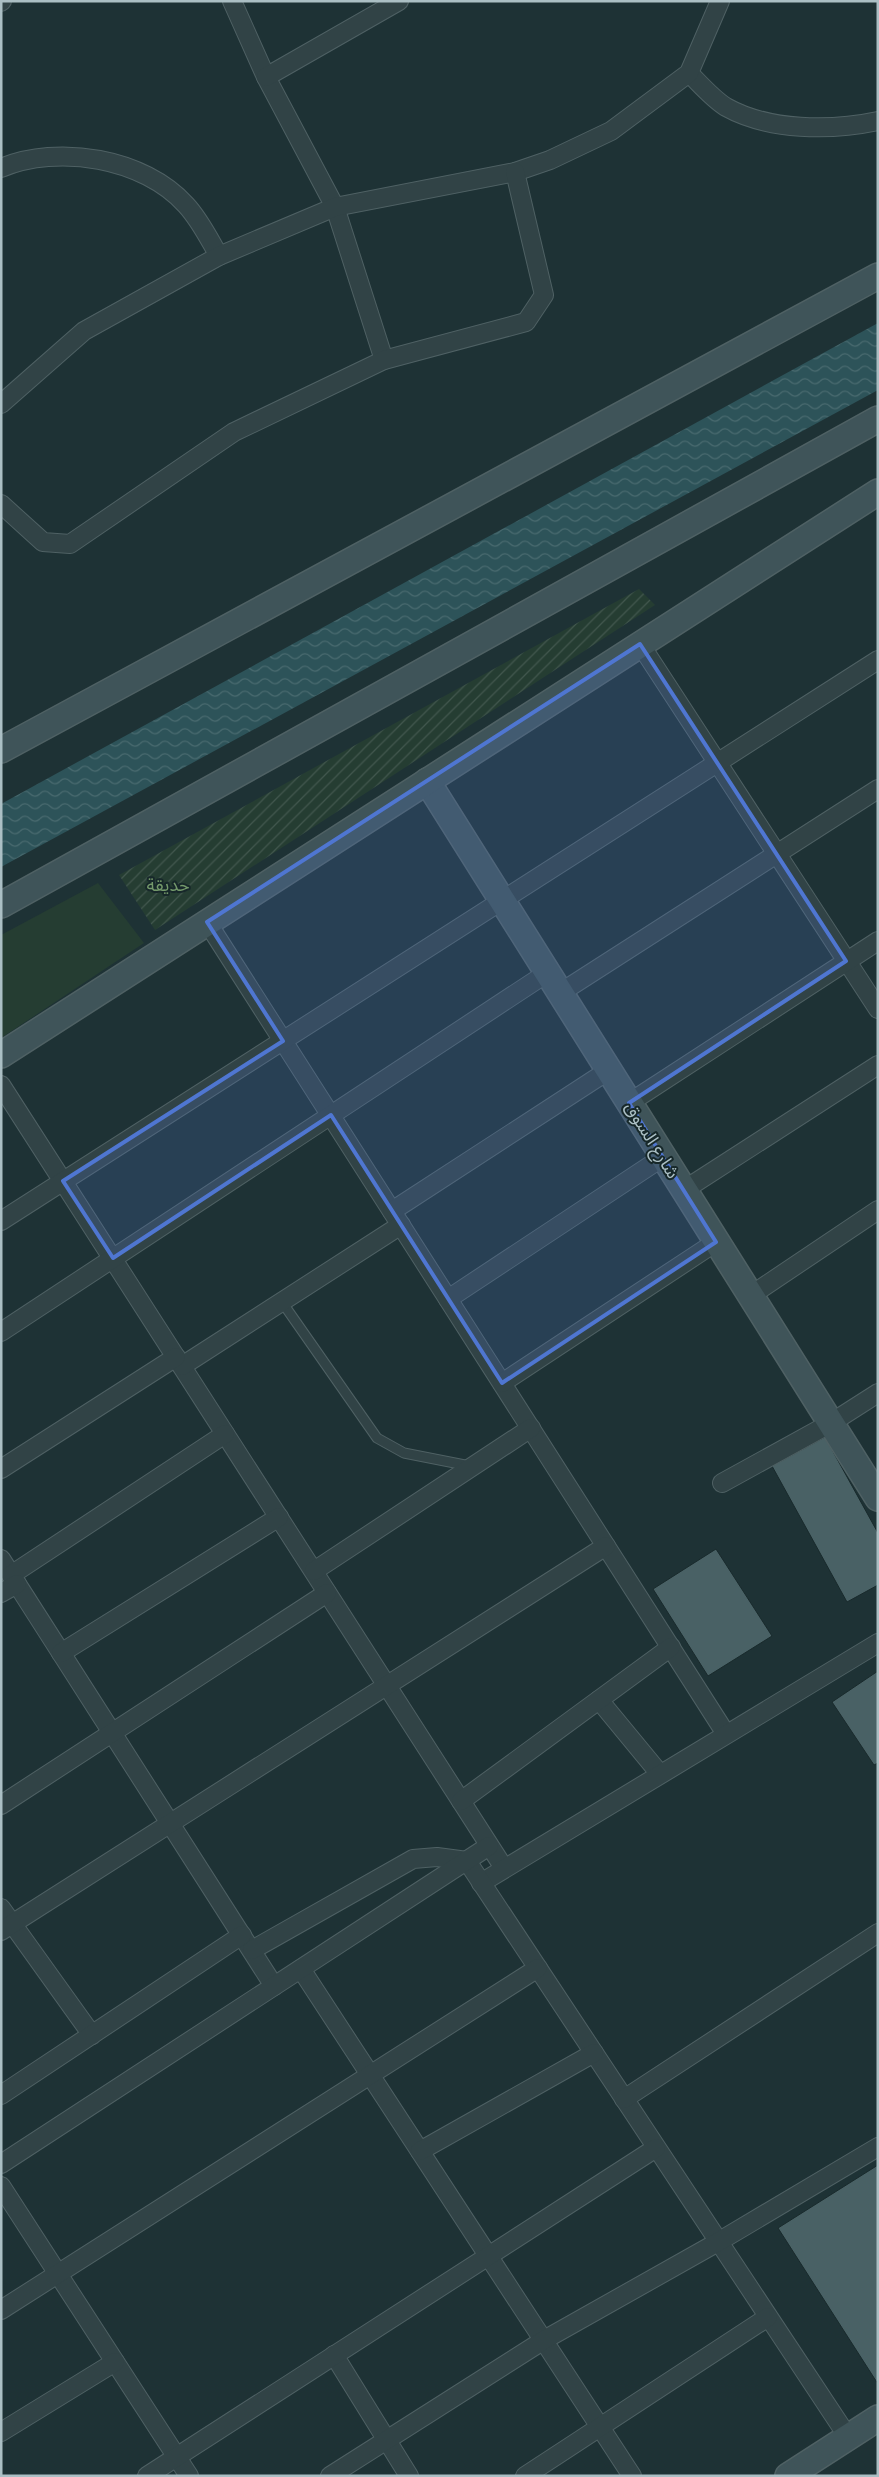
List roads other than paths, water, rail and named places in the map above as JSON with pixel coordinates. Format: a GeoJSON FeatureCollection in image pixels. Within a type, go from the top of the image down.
{"type":"FeatureCollection","features":[{"type":"Feature","properties":{"kind":"street"},"geometry":{"type":"LineString","coordinates":[[232,1],[266,77],[336,208],[384,360]]}},
{"type":"Feature","properties":{"kind":"street"},"geometry":{"type":"LineString","coordinates":[[266,77],[399,1]]}},
{"type":"Feature","properties":{"kind":"street"},"geometry":{"type":"LineString","coordinates":[[1,404],[84,332],[219,256],[336,208],[515,172],[550,160],[611,131],[689,73],[720,1]]}},
{"type":"Feature","properties":{"kind":"street"},"geometry":{"type":"LineString","coordinates":[[689,73],[725,107],[770,124],[848,128],[878,122]]}},
{"type":"Feature","properties":{"kind":"street"},"geometry":{"type":"LineString","coordinates":[[1,168],[32,159],[75,156],[119,165],[140,172],[186,204],[219,256]]}},
{"type":"Feature","properties":{"kind":"street"},"geometry":{"type":"LineString","coordinates":[[1,504],[43,542],[70,544],[234,432],[384,360],[526,322],[544,295],[515,172]]}},
{"type":"Feature","properties":{"kind":"street"},"geometry":{"type":"LineString","coordinates":[[1,750],[878,276]]}},
{"type":"Feature","properties":{"kind":"street"},"geometry":{"type":"LineString","coordinates":[[1,905],[878,419]]}},
{"type":"Feature","properties":{"kind":"street"},"geometry":{"type":"LineString","coordinates":[[1,1055],[640,644],[875,499]]}},
{"type":"Feature","properties":{"kind":"street"},"geometry":{"type":"LineString","coordinates":[[640,644],[878,1009]]}},
{"type":"Feature","properties":{"kind":"street"},"geometry":{"type":"LineString","coordinates":[[1,1221],[878,660]]}},
{"type":"Feature","properties":{"kind":"street","name":"شارع السوق"},"geometry":{"type":"LineString","coordinates":[[427,781],[878,1498]]}},
{"type":"Feature","properties":{"kind":"street"},"geometry":{"type":"LineString","coordinates":[[560,993],[878,788]]}},
{"type":"Feature","properties":{"kind":"street"},"geometry":{"type":"LineString","coordinates":[[208,922],[726,1734]]}},
{"type":"Feature","properties":{"kind":"street"},"geometry":{"type":"LineString","coordinates":[[629,1103],[878,940]]}},
{"type":"Feature","properties":{"kind":"street"},"geometry":{"type":"LineString","coordinates":[[1,1332],[547,972]]}},
{"type":"Feature","properties":{"kind":"street"},"geometry":{"type":"LineString","coordinates":[[684,1190],[878,1065]]}},
{"type":"Feature","properties":{"kind":"street"},"geometry":{"type":"LineString","coordinates":[[1,1469],[282,1302],[396,1218],[609,1070]]}},
{"type":"Feature","properties":{"kind":"street"},"geometry":{"type":"LineString","coordinates":[[1,1085],[504,1868]]}},
{"type":"Feature","properties":{"kind":"street"},"geometry":{"type":"LineString","coordinates":[[448,1299],[663,1157]]}},
{"type":"Feature","properties":{"kind":"street"},"geometry":{"type":"LineString","coordinates":[[750,1296],[878,1210]]}},
{"type":"Feature","properties":{"kind":"street"},"geometry":{"type":"LineString","coordinates":[[502,1383],[716,1242]]}},
{"type":"Feature","properties":{"kind":"street"},"geometry":{"type":"LineString","coordinates":[[722,1483],[831,1423],[878,1393]]}},
{"type":"Feature","properties":{"kind":"street"},"geometry":{"type":"LineString","coordinates":[[314,1571],[531,1428]]}},
{"type":"Feature","properties":{"kind":"street"},"geometry":{"type":"LineString","coordinates":[[1,1593],[14,1579],[225,1434]]}},
{"type":"Feature","properties":{"kind":"street"},"geometry":{"type":"LineString","coordinates":[[62,1653],[279,1517]]}},
{"type":"Feature","properties":{"kind":"street"},"geometry":{"type":"LineString","coordinates":[[7,1927],[606,1546]]}},
{"type":"Feature","properties":{"kind":"street"},"geometry":{"type":"LineString","coordinates":[[1,1559],[274,1986]]}},
{"type":"Feature","properties":{"kind":"street"},"geometry":{"type":"LineString","coordinates":[[1,1805],[112,1731],[327,1593]]}},
{"type":"Feature","properties":{"kind":"street"},"geometry":{"type":"LineString","coordinates":[[482,1883],[878,1643]]}},
{"type":"Feature","properties":{"kind":"street"},"geometry":{"type":"LineString","coordinates":[[461,1801],[671,1647]]}},
{"type":"Feature","properties":{"kind":"street"},"geometry":{"type":"LineString","coordinates":[[598,1700],[660,1774]]}},
{"type":"Feature","properties":{"kind":"street"},"geometry":{"type":"LineString","coordinates":[[1,2164],[489,1846]]}},
{"type":"Feature","properties":{"kind":"street"},"geometry":{"type":"LineString","coordinates":[[252,1950],[413,1859],[436,1857],[467,1861],[848,2438]]}},
{"type":"Feature","properties":{"kind":"street"},"geometry":{"type":"LineString","coordinates":[[1,1908],[7,1927],[92,2035]]}},
{"type":"Feature","properties":{"kind":"street"},"geometry":{"type":"LineString","coordinates":[[624,2099],[878,1933]]}},
{"type":"Feature","properties":{"kind":"street"},"geometry":{"type":"LineString","coordinates":[[1,2095],[242,1935]]}},
{"type":"Feature","properties":{"kind":"street"},"geometry":{"type":"LineString","coordinates":[[1,2310],[538,1968]]}},
{"type":"Feature","properties":{"kind":"street"},"geometry":{"type":"LineString","coordinates":[[301,1969],[632,2476]]}},
{"type":"Feature","properties":{"kind":"street"},"geometry":{"type":"LineString","coordinates":[[420,2151],[594,2053]]}},
{"type":"Feature","properties":{"kind":"street"},"geometry":{"type":"LineString","coordinates":[[147,2476],[656,2148]]}},
{"type":"Feature","properties":{"kind":"street"},"geometry":{"type":"LineString","coordinates":[[330,2476],[544,2340],[718,2242],[878,2148]]}},
{"type":"Feature","properties":{"kind":"street"},"geometry":{"type":"LineString","coordinates":[[1,2186],[189,2476]]}},
{"type":"Feature","properties":{"kind":"street"},"geometry":{"type":"LineString","coordinates":[[525,2476],[768,2317]]}},
{"type":"Feature","properties":{"kind":"street"},"geometry":{"type":"LineString","coordinates":[[334,2355],[409,2476]]}},
{"type":"Feature","properties":{"kind":"street"},"geometry":{"type":"LineString","coordinates":[[1,2432],[115,2362]]}},
{"type":"Feature","properties":{"kind":"street"},"geometry":{"type":"LineString","coordinates":[[788,2476],[878,2418]]}},
{"type":"Feature","properties":{"kind":"lane"},"geometry":{"type":"LineString","coordinates":[[282,1302],[377,1438],[404,1453],[472,1467]]}},
{"type":"Feature","properties":{"kind":"water"},"geometry":{"type":"Polygon","coordinates":[[[878,323],[878,390],[1,867],[1,804],[878,323]]]}},
{"type":"Feature","properties":{"kind":"park label","name":"حديقة"},"geometry":{"type":"Point","coordinates":[168,885]}}]}
